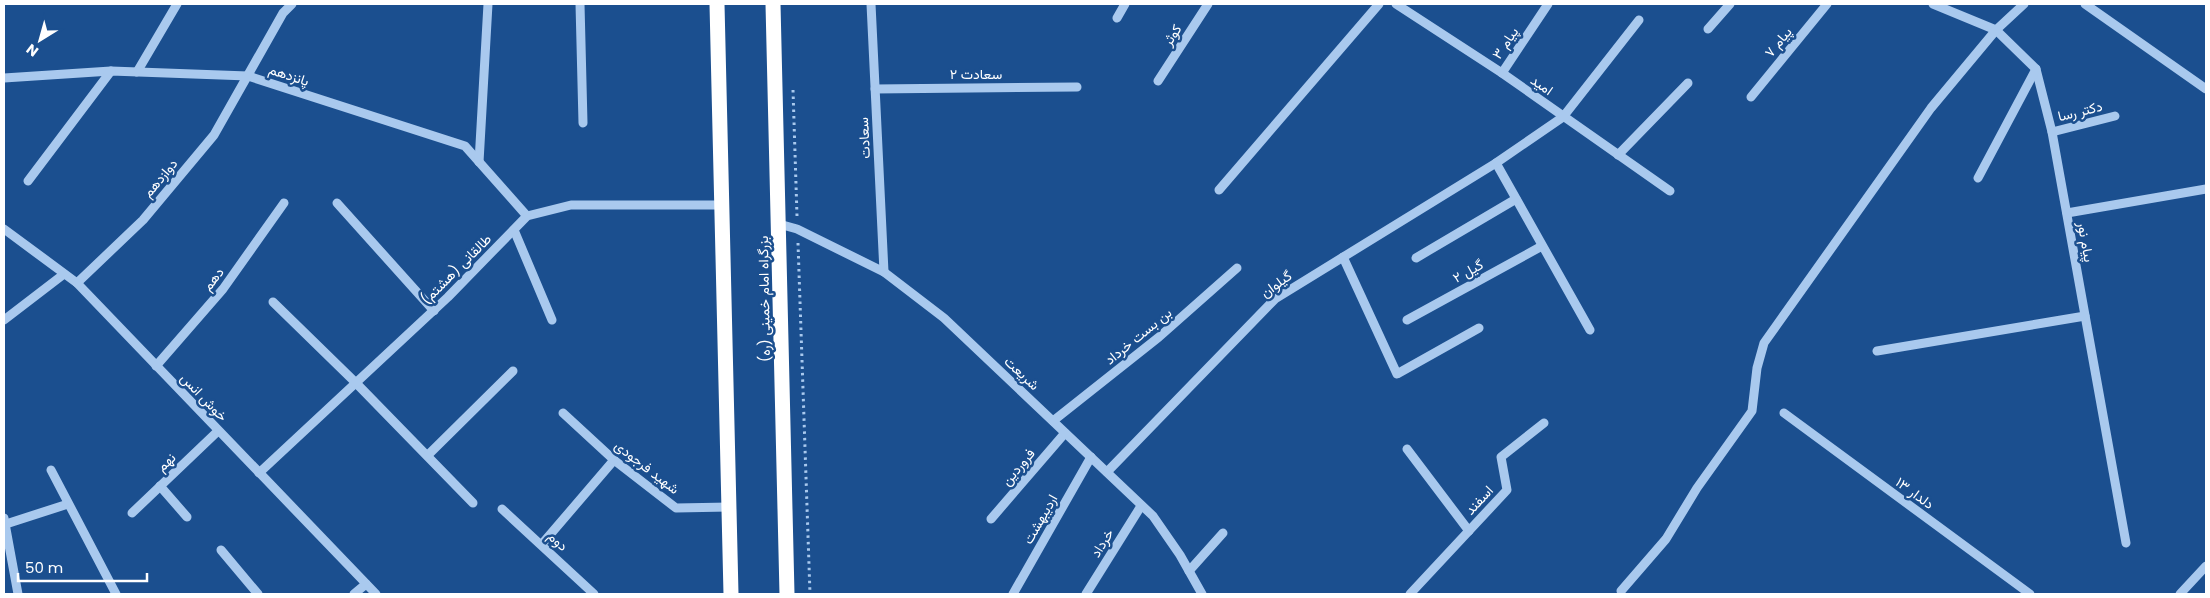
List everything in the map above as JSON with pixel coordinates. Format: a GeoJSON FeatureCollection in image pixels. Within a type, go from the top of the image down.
{"type":"FeatureCollection","features":[{"type":"Feature","properties":{"kind":"highway"},"geometry":{"type":"LineString","coordinates":[[717,4],[730,594]]}},
{"type":"Feature","properties":{"kind":"highway","name":"بزرگراه امام خمینی (ره)"},"geometry":{"type":"LineString","coordinates":[[774,4],[787,594]]}},
{"type":"Feature","properties":{"kind":"street"},"geometry":{"type":"LineString","coordinates":[[137,72],[177,4]]}},
{"type":"Feature","properties":{"kind":"street","name":"دوازدهم"},"geometry":{"type":"LineString","coordinates":[[76,283],[143,220],[214,135],[283,13],[292,4]]}},
{"type":"Feature","properties":{"kind":"street"},"geometry":{"type":"LineString","coordinates":[[479,162],[488,4]]}},
{"type":"Feature","properties":{"kind":"street"},"geometry":{"type":"LineString","coordinates":[[580,4],[583,123]]}},
{"type":"Feature","properties":{"kind":"street","name":"سعادت"},"geometry":{"type":"LineString","coordinates":[[870,4],[884,272]]}},
{"type":"Feature","properties":{"kind":"street"},"geometry":{"type":"LineString","coordinates":[[1117,18],[1124,4]]}},
{"type":"Feature","properties":{"kind":"street","name":"کوثر"},"geometry":{"type":"LineString","coordinates":[[1158,81],[1208,4]]}},
{"type":"Feature","properties":{"kind":"street"},"geometry":{"type":"LineString","coordinates":[[1219,190],[1379,4]]}},
{"type":"Feature","properties":{"kind":"street","name":"پیام ۳"},"geometry":{"type":"LineString","coordinates":[[1502,73],[1548,4]]}},
{"type":"Feature","properties":{"kind":"street"},"geometry":{"type":"LineString","coordinates":[[1708,29],[1730,4]]}},
{"type":"Feature","properties":{"kind":"street","name":"پیام ۷"},"geometry":{"type":"LineString","coordinates":[[1751,97],[1827,4]]}},
{"type":"Feature","properties":{"kind":"street"},"geometry":{"type":"LineString","coordinates":[[1933,4],[1996,30],[2036,68],[1978,178]]}},
{"type":"Feature","properties":{"kind":"street"},"geometry":{"type":"LineString","coordinates":[[1621,591],[1666,538],[1697,488],[1752,411],[1757,368],[1764,343],[1769,335],[1931,108],[1996,30],[2024,4]]}},
{"type":"Feature","properties":{"kind":"street"},"geometry":{"type":"LineString","coordinates":[[2085,4],[2206,89]]}},
{"type":"Feature","properties":{"kind":"street","name":"امید"},"geometry":{"type":"LineString","coordinates":[[1400,5],[1502,73],[1670,191]]}},
{"type":"Feature","properties":{"kind":"street","name":"گیلوان"},"geometry":{"type":"LineString","coordinates":[[1107,472],[1275,299],[1496,163],[1563,116],[1639,20]]}},
{"type":"Feature","properties":{"kind":"street","name":"پیام نور"},"geometry":{"type":"LineString","coordinates":[[2036,68],[2052,132],[2126,543]]}},
{"type":"Feature","properties":{"kind":"street"},"geometry":{"type":"LineString","coordinates":[[28,181],[111,72]]}},
{"type":"Feature","properties":{"kind":"street","name":"پانزدهم"},"geometry":{"type":"LineString","coordinates":[[4,78],[111,72],[248,76],[465,146],[527,216]]}},
{"type":"Feature","properties":{"kind":"street"},"geometry":{"type":"LineString","coordinates":[[1618,155],[1688,83]]}},
{"type":"Feature","properties":{"kind":"street","name":"سعادت ۲"},"geometry":{"type":"LineString","coordinates":[[875,89],[1076,87]]}},
{"type":"Feature","properties":{"kind":"street","name":"دکتر رسا"},"geometry":{"type":"LineString","coordinates":[[2052,132],[2115,116]]}},
{"type":"Feature","properties":{"kind":"street"},"geometry":{"type":"LineString","coordinates":[[1496,163],[1590,330]]}},
{"type":"Feature","properties":{"kind":"street"},"geometry":{"type":"LineString","coordinates":[[2067,213],[2206,189]]}},
{"type":"Feature","properties":{"kind":"street"},"geometry":{"type":"LineString","coordinates":[[1416,258],[1516,199]]}},
{"type":"Feature","properties":{"kind":"street","name":"دهم"},"geometry":{"type":"LineString","coordinates":[[156,366],[223,289],[284,203]]}},
{"type":"Feature","properties":{"kind":"street"},"geometry":{"type":"LineString","coordinates":[[337,203],[434,311]]}},
{"type":"Feature","properties":{"kind":"street"},"geometry":{"type":"LineString","coordinates":[[527,216],[572,204],[722,205]]}},
{"type":"Feature","properties":{"kind":"street","name":"طالقانی (هشتم)"},"geometry":{"type":"LineString","coordinates":[[259,473],[434,311],[527,216]]}},
{"type":"Feature","properties":{"kind":"street","name":"شریعت"},"geometry":{"type":"LineString","coordinates":[[779,224],[797,228],[884,272],[944,318],[1153,516],[1202,594]]}},
{"type":"Feature","properties":{"kind":"street","name":"خوش انس"},"geometry":{"type":"LineString","coordinates":[[4,229],[76,283],[376,594]]}},
{"type":"Feature","properties":{"kind":"street"},"geometry":{"type":"LineString","coordinates":[[514,230],[552,320]]}},
{"type":"Feature","properties":{"kind":"street","name":"گیل ۲"},"geometry":{"type":"LineString","coordinates":[[1407,320],[1542,246]]}},
{"type":"Feature","properties":{"kind":"street"},"geometry":{"type":"LineString","coordinates":[[1343,257],[1397,374],[1479,328]]}},
{"type":"Feature","properties":{"kind":"street","name":"بن بست خرداد"},"geometry":{"type":"LineString","coordinates":[[1053,421],[1159,337],[1237,268]]}},
{"type":"Feature","properties":{"kind":"street"},"geometry":{"type":"LineString","coordinates":[[4,320],[64,274]]}},
{"type":"Feature","properties":{"kind":"street"},"geometry":{"type":"LineString","coordinates":[[273,302],[428,455],[473,503]]}},
{"type":"Feature","properties":{"kind":"street"},"geometry":{"type":"LineString","coordinates":[[1877,351],[2085,316]]}},
{"type":"Feature","properties":{"kind":"street"},"geometry":{"type":"LineString","coordinates":[[428,455],[513,370]]}},
{"type":"Feature","properties":{"kind":"street","name":"شهید فرجودی"},"geometry":{"type":"LineString","coordinates":[[563,413],[614,460],[676,508],[729,507]]}},
{"type":"Feature","properties":{"kind":"street","name":"دلدار ۱۳"},"geometry":{"type":"LineString","coordinates":[[1784,413],[2030,594]]}},
{"type":"Feature","properties":{"kind":"street","name":"اسفند"},"geometry":{"type":"LineString","coordinates":[[1410,594],[1507,490],[1501,457],[1544,422]]}},
{"type":"Feature","properties":{"kind":"street","name":"نهم"},"geometry":{"type":"LineString","coordinates":[[132,513],[218,431]]}},
{"type":"Feature","properties":{"kind":"street","name":"فروردین"},"geometry":{"type":"LineString","coordinates":[[991,519],[1065,433]]}},
{"type":"Feature","properties":{"kind":"street"},"geometry":{"type":"LineString","coordinates":[[1407,449],[1469,531]]}},
{"type":"Feature","properties":{"kind":"street","name":"اردیبهشت"},"geometry":{"type":"LineString","coordinates":[[1013,594],[1091,457]]}},
{"type":"Feature","properties":{"kind":"street"},"geometry":{"type":"LineString","coordinates":[[542,544],[614,460]]}},
{"type":"Feature","properties":{"kind":"street"},"geometry":{"type":"LineString","coordinates":[[51,470],[116,594]]}},
{"type":"Feature","properties":{"kind":"street"},"geometry":{"type":"LineString","coordinates":[[160,486],[187,517]]}},
{"type":"Feature","properties":{"kind":"street"},"geometry":{"type":"LineString","coordinates":[[18,594],[5,521],[68,504]]}},
{"type":"Feature","properties":{"kind":"street","name":"خرداد"},"geometry":{"type":"LineString","coordinates":[[1086,594],[1141,506]]}},
{"type":"Feature","properties":{"kind":"street","name":"دوم"},"geometry":{"type":"LineString","coordinates":[[502,509],[594,594]]}},
{"type":"Feature","properties":{"kind":"street"},"geometry":{"type":"LineString","coordinates":[[1189,571],[1223,533]]}},
{"type":"Feature","properties":{"kind":"street"},"geometry":{"type":"LineString","coordinates":[[221,550],[258,594]]}},
{"type":"Feature","properties":{"kind":"street"},"geometry":{"type":"LineString","coordinates":[[2180,594],[2206,566]]}},
{"type":"Feature","properties":{"kind":"street"},"geometry":{"type":"LineString","coordinates":[[354,594],[366,584]]}},
{"type":"Feature","properties":{"kind":"path"},"geometry":{"type":"LineString","coordinates":[[793,82],[810,594]]}}]}
